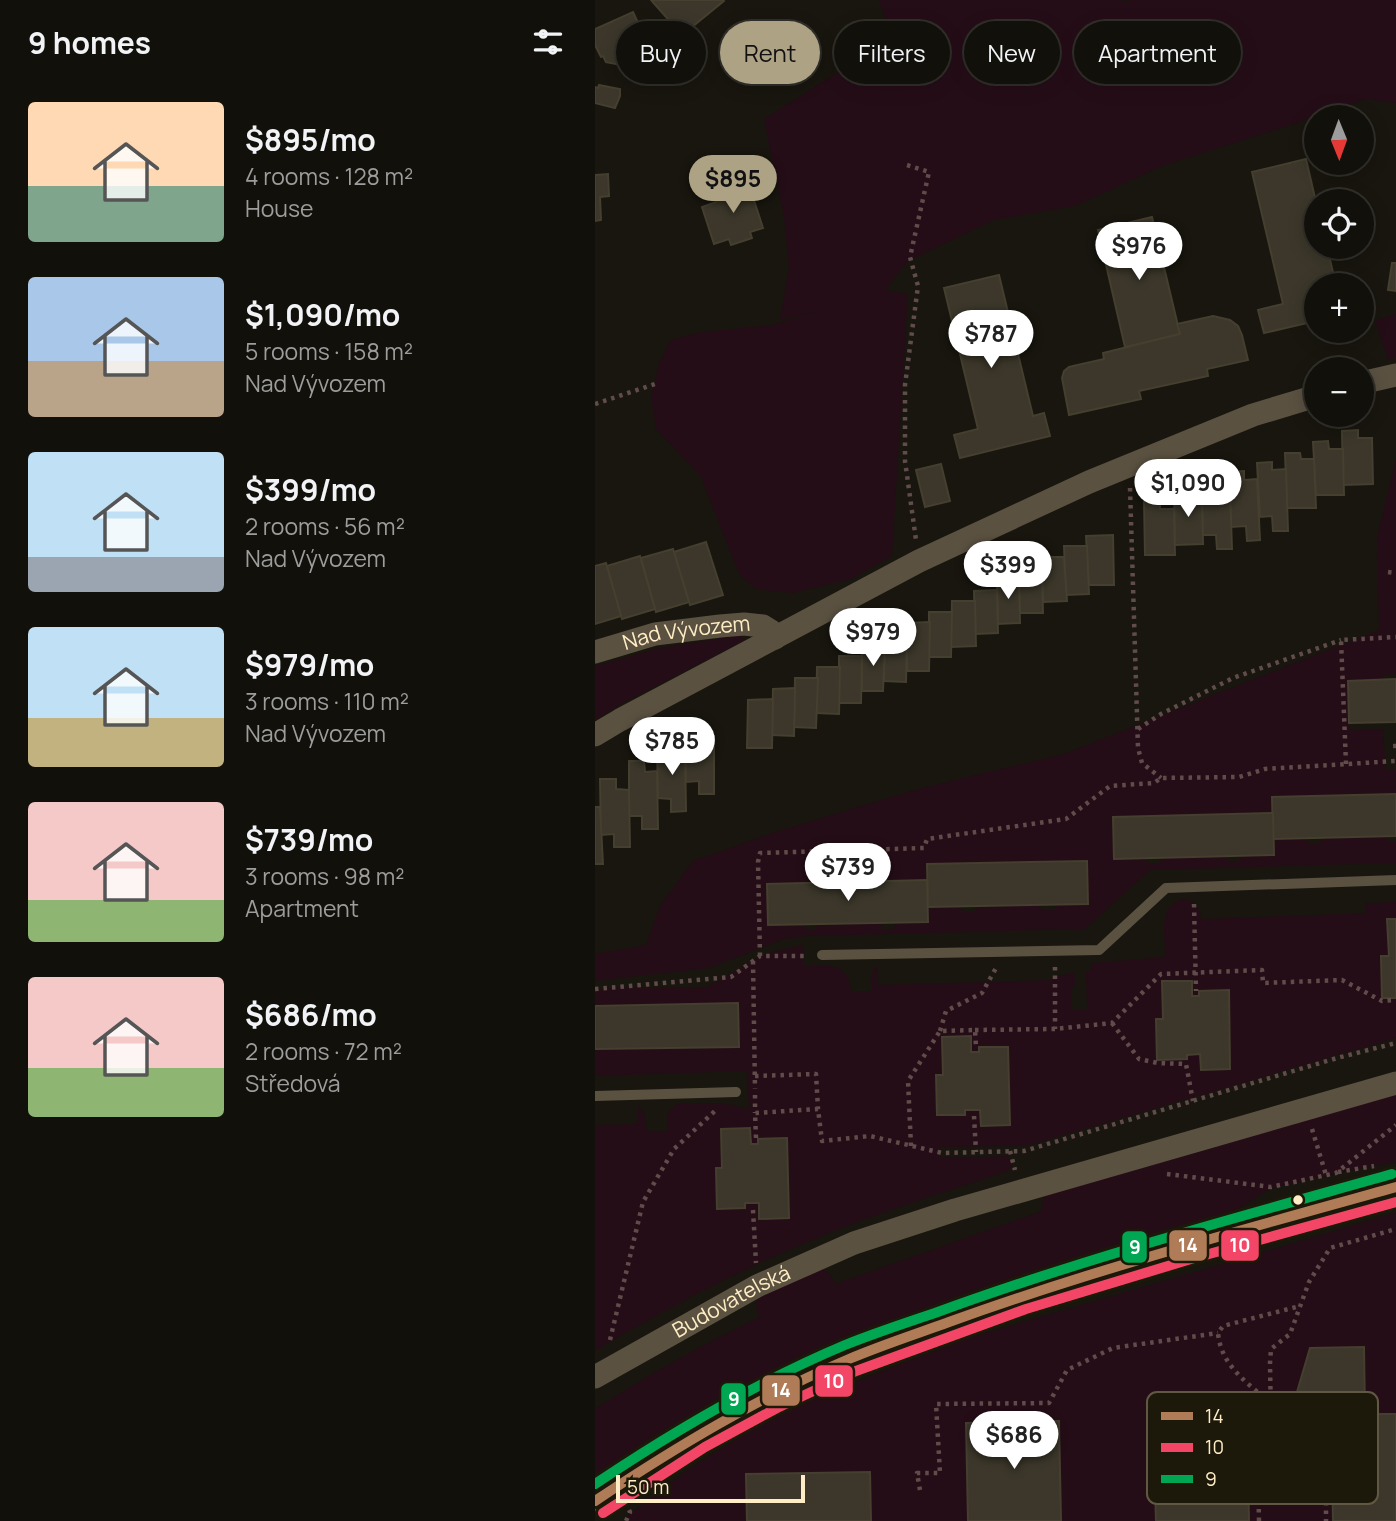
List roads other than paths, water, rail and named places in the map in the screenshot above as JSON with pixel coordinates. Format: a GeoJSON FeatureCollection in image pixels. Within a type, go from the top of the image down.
{"type":"FeatureCollection","features":[{"type":"Feature","properties":{"kind":"street"},"geometry":{"type":"LineString","coordinates":[[1374,380],[1396,375]]}},
{"type":"Feature","properties":{"kind":"street","name":"Nad Vývozem"},"geometry":{"type":"LineString","coordinates":[[595,735],[919,561],[1103,475],[1253,415],[1304,400]]}},
{"type":"Feature","properties":{"kind":"street","name":"Nad Vývozem"},"geometry":{"type":"LineString","coordinates":[[595,652],[655,634],[744,624],[763,626],[771,631],[775,638]]}},
{"type":"Feature","properties":{"kind":"street","name":"Budovatelská"},"geometry":{"type":"LineString","coordinates":[[595,1377],[757,1286],[854,1243],[955,1210],[1396,1083]]}},
{"type":"Feature","properties":{"kind":"street"},"geometry":{"type":"LineString","coordinates":[[595,1501],[698,1435],[781,1390],[851,1358],[1035,1292],[1396,1187]]}},
{"type":"Feature","properties":{"kind":"lane"},"geometry":{"type":"LineString","coordinates":[[821,956],[1099,950],[1166,888],[1396,880]]}},
{"type":"Feature","properties":{"kind":"lane"},"geometry":{"type":"LineString","coordinates":[[595,1096],[736,1092]]}}]}
